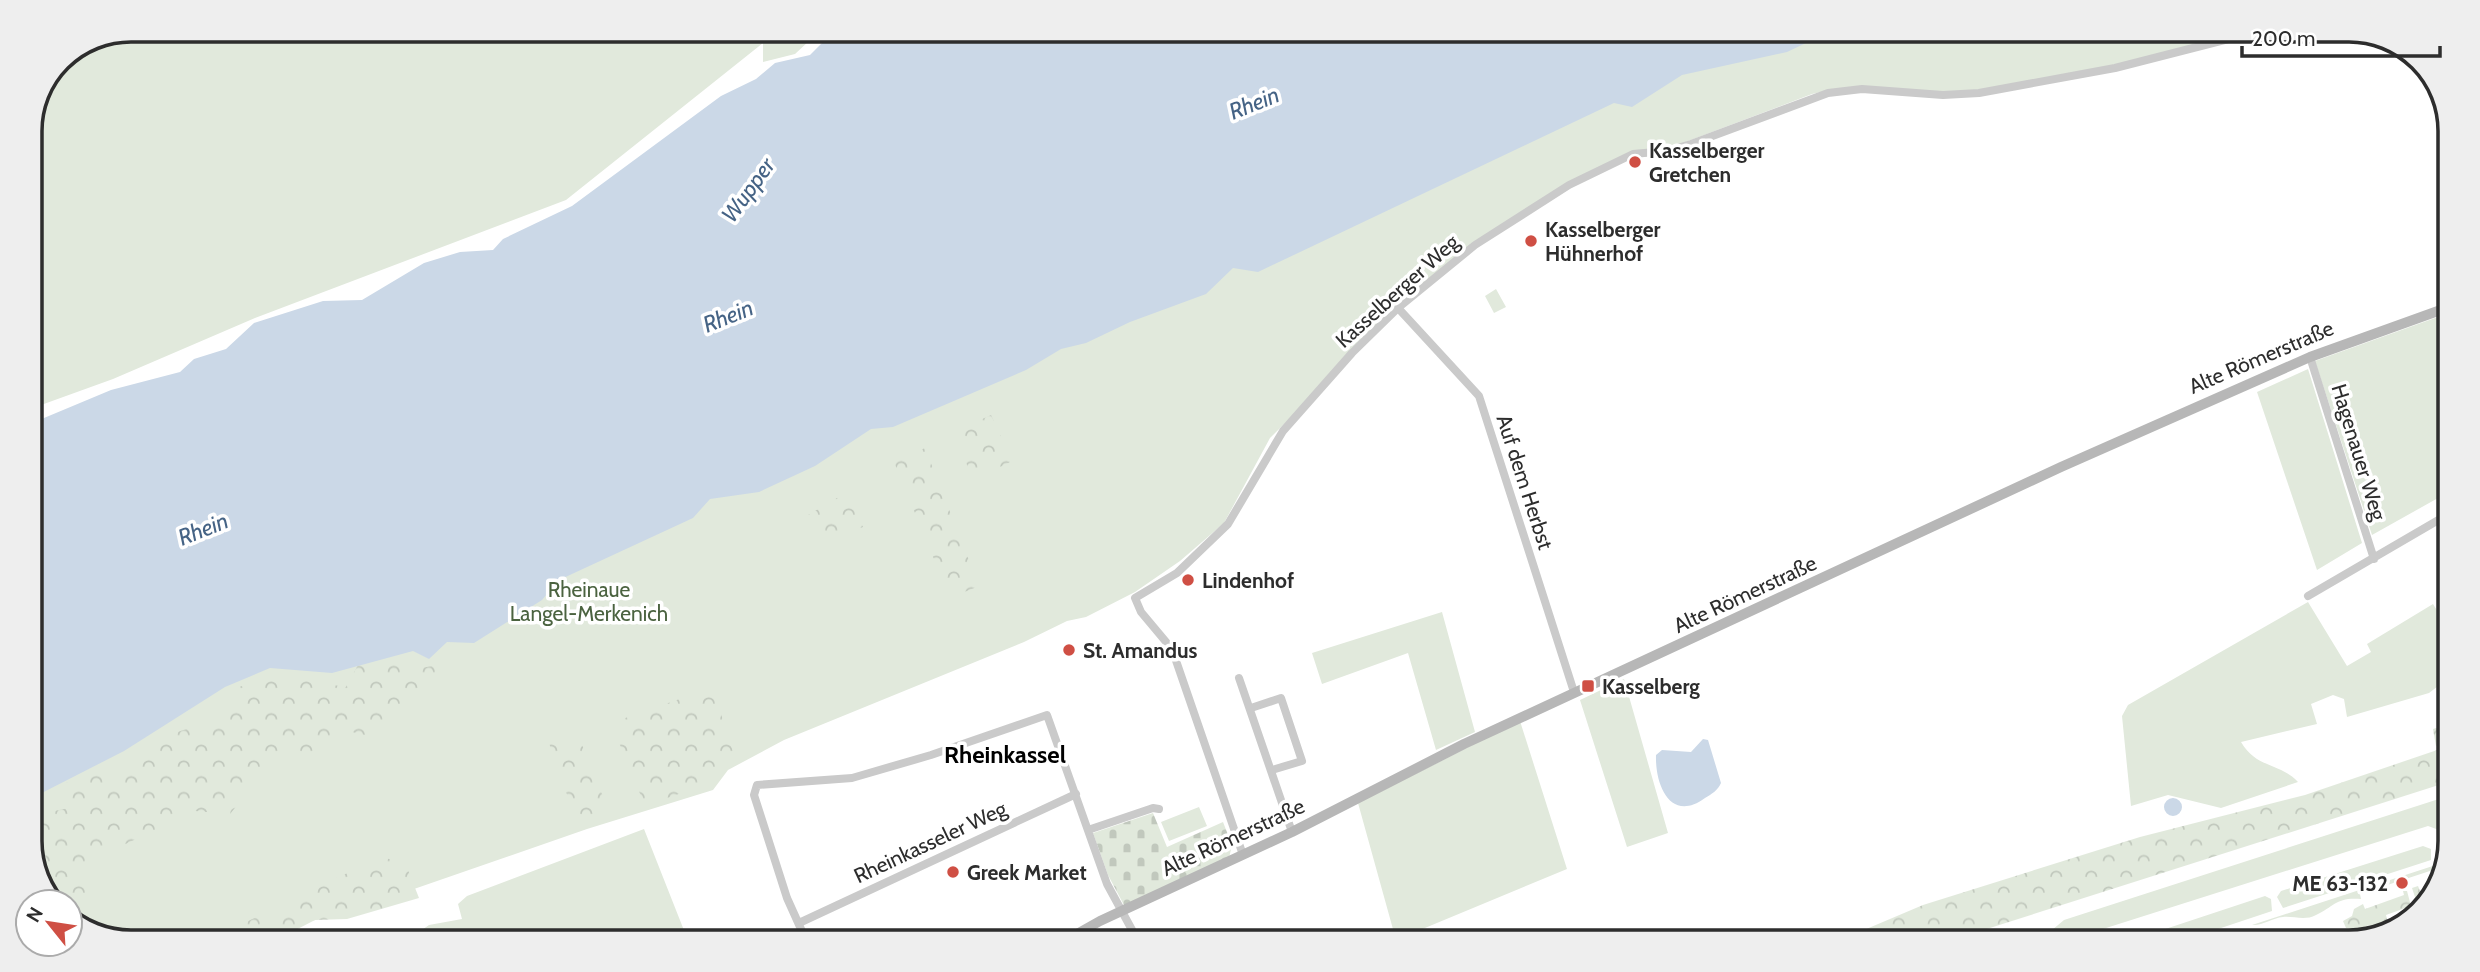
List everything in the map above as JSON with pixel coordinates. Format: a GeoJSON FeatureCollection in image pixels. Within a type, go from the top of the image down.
{"type":"FeatureCollection","features":[{"type":"Feature","properties":{"kind":"street","name":"Kasselberger Weg"},"geometry":{"type":"LineString","coordinates":[[1243,855],[1172,649],[1140,612],[1135,598],[1177,573],[1228,524],[1283,431],[1352,353],[1398,308],[1475,245],[1569,185],[1633,154],[1668,151],[1691,144],[1811,97],[1862,89],[1943,95],[1979,93],[2115,68],[2217,42]]}},
{"type":"Feature","properties":{"kind":"street","name":"Auf dem Herbst"},"geometry":{"type":"LineString","coordinates":[[1398,308],[1479,396],[1574,692]]}},
{"type":"Feature","properties":{"kind":"street","name":"Alte Römerstraße"},"geometry":{"type":"LineString","coordinates":[[1085,930],[1292,832],[1574,692],[2210,399],[2310,357],[2438,311]]}},
{"type":"Feature","properties":{"kind":"street","name":"Hagenauer Weg"},"geometry":{"type":"LineString","coordinates":[[2310,357],[2374,559]]}},
{"type":"Feature","properties":{"kind":"street"},"geometry":{"type":"LineString","coordinates":[[2308,596],[2438,520]]}},
{"type":"Feature","properties":{"kind":"street"},"geometry":{"type":"LineString","coordinates":[[1239,678],[1292,832]]}},
{"type":"Feature","properties":{"kind":"street"},"geometry":{"type":"LineString","coordinates":[[1251,708],[1281,698],[1301,761],[1272,770]]}},
{"type":"Feature","properties":{"kind":"street"},"geometry":{"type":"LineString","coordinates":[[802,930],[787,898],[754,789],[765,783],[852,778],[931,755],[1046,715],[1107,884],[1132,930]]}},
{"type":"Feature","properties":{"kind":"street","name":"Rheinkasseler Weg"},"geometry":{"type":"LineString","coordinates":[[799,923],[1076,794]]}},
{"type":"Feature","properties":{"kind":"street"},"geometry":{"type":"LineString","coordinates":[[1088,830],[1153,808],[1159,809]]}},
{"type":"Feature","properties":{"kind":"green space"},"geometry":{"type":"Polygon","coordinates":[[[131,42],[808,42],[795,54],[763,62],[763,43],[566,200],[255,318],[113,379],[42,405],[44,113],[57,81],[81,57],[97,49],[131,42]]]}},
{"type":"Feature","properties":{"kind":"green space","name":"Rheinaue Langel-Merkenich"},"geometry":{"type":"Polygon","coordinates":[[[1383,42],[2219,42],[1978,92],[1834,89],[1812,94],[1667,149],[1616,160],[1443,267],[1270,438],[1224,523],[1180,561],[1135,592],[1086,617],[1067,621],[1024,642],[784,740],[728,770],[713,790],[587,829],[362,907],[279,930],[131,930],[102,925],[84,917],[84,888],[55,888],[47,870],[42,847],[42,590],[1383,42]]]}},
{"type":"Feature","properties":{"kind":"green space"},"geometry":{"type":"Polygon","coordinates":[[[1496,289],[1506,307],[1494,313],[1485,296],[1496,289]]]}},
{"type":"Feature","properties":{"kind":"green space"},"geometry":{"type":"Polygon","coordinates":[[[2438,317],[2438,498],[2372,535],[2315,361],[2438,317]]]}},
{"type":"Feature","properties":{"kind":"green space"},"geometry":{"type":"Polygon","coordinates":[[[2308,369],[2362,543],[2317,570],[2257,392],[2308,369]]]}},
{"type":"Feature","properties":{"kind":"green space"},"geometry":{"type":"Polygon","coordinates":[[[991,415],[1012,461],[984,475],[968,468],[956,431],[991,415]]]}},
{"type":"Feature","properties":{"kind":"green space"},"geometry":{"type":"Polygon","coordinates":[[[925,448],[979,586],[950,598],[894,462],[925,448]]]}},
{"type":"Feature","properties":{"kind":"green space"},"geometry":{"type":"Polygon","coordinates":[[[847,492],[863,527],[836,537],[811,532],[803,518],[847,492]]]}},
{"type":"Feature","properties":{"kind":"green space"},"geometry":{"type":"Polygon","coordinates":[[[2308,602],[2347,666],[2371,652],[2367,644],[2433,604],[2438,612],[2438,686],[2429,693],[2347,717],[2344,699],[2333,695],[2311,704],[2317,724],[2241,742],[2254,757],[2283,771],[2298,782],[2221,808],[2168,795],[2131,806],[2122,716],[2128,705],[2308,602]]]}},
{"type":"Feature","properties":{"kind":"green space"},"geometry":{"type":"Polygon","coordinates":[[[1442,612],[1475,732],[1436,750],[1408,653],[1322,684],[1312,653],[1442,612]]]}},
{"type":"Feature","properties":{"kind":"green space"},"geometry":{"type":"Polygon","coordinates":[[[406,657],[416,669],[437,665],[446,677],[428,683],[365,735],[339,729],[319,751],[275,758],[230,814],[195,811],[75,868],[90,901],[84,902],[84,888],[55,888],[44,859],[42,814],[69,808],[66,783],[130,767],[157,739],[216,719],[238,687],[283,677],[346,687],[358,665],[388,665],[406,657]]]}},
{"type":"Feature","properties":{"kind":"green space"},"geometry":{"type":"Polygon","coordinates":[[[1624,679],[1668,833],[1627,847],[1580,700],[1624,679]]]}},
{"type":"Feature","properties":{"kind":"green space"},"geometry":{"type":"Polygon","coordinates":[[[714,687],[726,732],[735,753],[712,770],[698,787],[645,806],[611,723],[714,687]]]}},
{"type":"Feature","properties":{"kind":"green space"},"geometry":{"type":"Polygon","coordinates":[[[1520,721],[1567,869],[1420,930],[1393,930],[1358,803],[1520,721]]]}},
{"type":"Feature","properties":{"kind":"green space"},"geometry":{"type":"Polygon","coordinates":[[[2438,727],[2436,746],[2433,729],[2438,727]]]}},
{"type":"Feature","properties":{"kind":"green space"},"geometry":{"type":"Polygon","coordinates":[[[578,735],[610,814],[578,826],[549,743],[578,735]]]}},
{"type":"Feature","properties":{"kind":"green space"},"geometry":{"type":"Polygon","coordinates":[[[2438,750],[2438,785],[1984,930],[1864,930],[1923,905],[2140,837],[2305,795],[2438,750]]]}},
{"type":"Feature","properties":{"kind":"green space"},"geometry":{"type":"Polygon","coordinates":[[[2438,799],[2438,830],[2428,826],[2100,930],[2052,930],[2064,920],[2438,799]]]}},
{"type":"Feature","properties":{"kind":"green space"},"geometry":{"type":"Polygon","coordinates":[[[1199,807],[1207,826],[1169,841],[1161,822],[1199,807]]]}},
{"type":"Feature","properties":{"kind":"green space"},"geometry":{"type":"Polygon","coordinates":[[[1153,813],[1167,847],[1223,822],[1232,845],[1229,858],[1125,907],[1108,875],[1093,833],[1153,813]]]}},
{"type":"Feature","properties":{"kind":"green space"},"geometry":{"type":"Polygon","coordinates":[[[644,829],[684,930],[422,930],[429,925],[462,919],[458,904],[467,896],[644,829]]]}},
{"type":"Feature","properties":{"kind":"green space"},"geometry":{"type":"Polygon","coordinates":[[[2423,846],[2431,849],[2431,860],[2283,908],[2277,897],[2281,891],[2423,846]]]}},
{"type":"Feature","properties":{"kind":"green space"},"geometry":{"type":"Polygon","coordinates":[[[386,858],[406,865],[419,898],[347,919],[315,920],[296,930],[230,930],[265,913],[275,918],[280,914],[279,900],[386,858]]]}},
{"type":"Feature","properties":{"kind":"green space"},"geometry":{"type":"Polygon","coordinates":[[[2434,866],[2433,870],[2360,894],[2361,899],[2341,901],[2312,917],[2283,917],[2252,925],[2434,866]]]}},
{"type":"Feature","properties":{"kind":"green space"},"geometry":{"type":"Polygon","coordinates":[[[2418,886],[2420,891],[2423,890],[2416,900],[2412,888],[2418,886]]]}},
{"type":"Feature","properties":{"kind":"green space"},"geometry":{"type":"Polygon","coordinates":[[[2403,891],[2407,891],[2411,905],[2386,915],[2387,921],[2371,927],[2370,925],[2356,929],[2346,928],[2343,921],[2352,916],[2354,909],[2363,904],[2365,909],[2404,895],[2403,891]]]}},
{"type":"Feature","properties":{"kind":"green space"},"geometry":{"type":"Polygon","coordinates":[[[2265,896],[2271,899],[2272,911],[2215,930],[2162,930],[2265,896]]]}},
{"type":"Feature","properties":{"kind":"water"},"geometry":{"type":"Polygon","coordinates":[[[823,42],[1808,42],[1787,52],[1682,75],[1632,107],[1614,103],[1258,272],[1233,268],[1206,294],[1130,322],[1086,343],[1061,349],[1026,370],[893,427],[871,429],[815,466],[759,492],[710,499],[693,518],[559,580],[542,600],[474,643],[447,642],[429,659],[413,651],[332,673],[270,668],[225,687],[124,751],[42,793],[42,420],[111,390],[180,372],[194,359],[226,349],[254,323],[323,301],[362,300],[424,263],[460,252],[493,250],[503,239],[572,206],[721,96],[756,79],[775,63],[810,55],[823,42]]]}},
{"type":"Feature","properties":{"kind":"water"},"geometry":{"type":"Polygon","coordinates":[[[1703,739],[1708,740],[1721,783],[1712,793],[1693,805],[1674,804],[1662,789],[1656,755],[1662,750],[1691,752],[1703,739]]]}},
{"type":"Feature","properties":{"kind":"water"},"geometry":{"type":"Polygon","coordinates":[[[2173,798],[2179,801],[2182,807],[2179,813],[2173,816],[2167,813],[2164,807],[2167,801],[2173,798]]]}},
{"type":"Feature","properties":{"kind":"place","name":"Kasselberger Gretchen"},"geometry":{"type":"Point","coordinates":[1635,162]}},
{"type":"Feature","properties":{"kind":"place","name":"Kasselberger Hühnerhof"},"geometry":{"type":"Point","coordinates":[1531,241]}},
{"type":"Feature","properties":{"kind":"place","name":"Lindenhof"},"geometry":{"type":"Point","coordinates":[1188,580]}},
{"type":"Feature","properties":{"kind":"place","name":"St. Amandus"},"geometry":{"type":"Point","coordinates":[1069,650]}},
{"type":"Feature","properties":{"kind":"place","name":"Kasselberg"},"geometry":{"type":"Point","coordinates":[1588,686]}},
{"type":"Feature","properties":{"kind":"place","name":"Greek Market"},"geometry":{"type":"Point","coordinates":[953,872]}},
{"type":"Feature","properties":{"kind":"place","name":"ME 63-132"},"geometry":{"type":"Point","coordinates":[2402,883]}},
{"type":"Feature","properties":{"kind":"district","name":"Rheinkassel"},"geometry":{"type":"Point","coordinates":[1005,754]}},
{"type":"Feature","properties":{"kind":"water label","name":"Rhein"},"geometry":{"type":"Point","coordinates":[1254,103]}},
{"type":"Feature","properties":{"kind":"water label","name":"Wupper"},"geometry":{"type":"Point","coordinates":[748,190]}},
{"type":"Feature","properties":{"kind":"water label","name":"Rhein"},"geometry":{"type":"Point","coordinates":[728,316]}},
{"type":"Feature","properties":{"kind":"water label","name":"Rhein"},"geometry":{"type":"Point","coordinates":[203,529]}}]}
